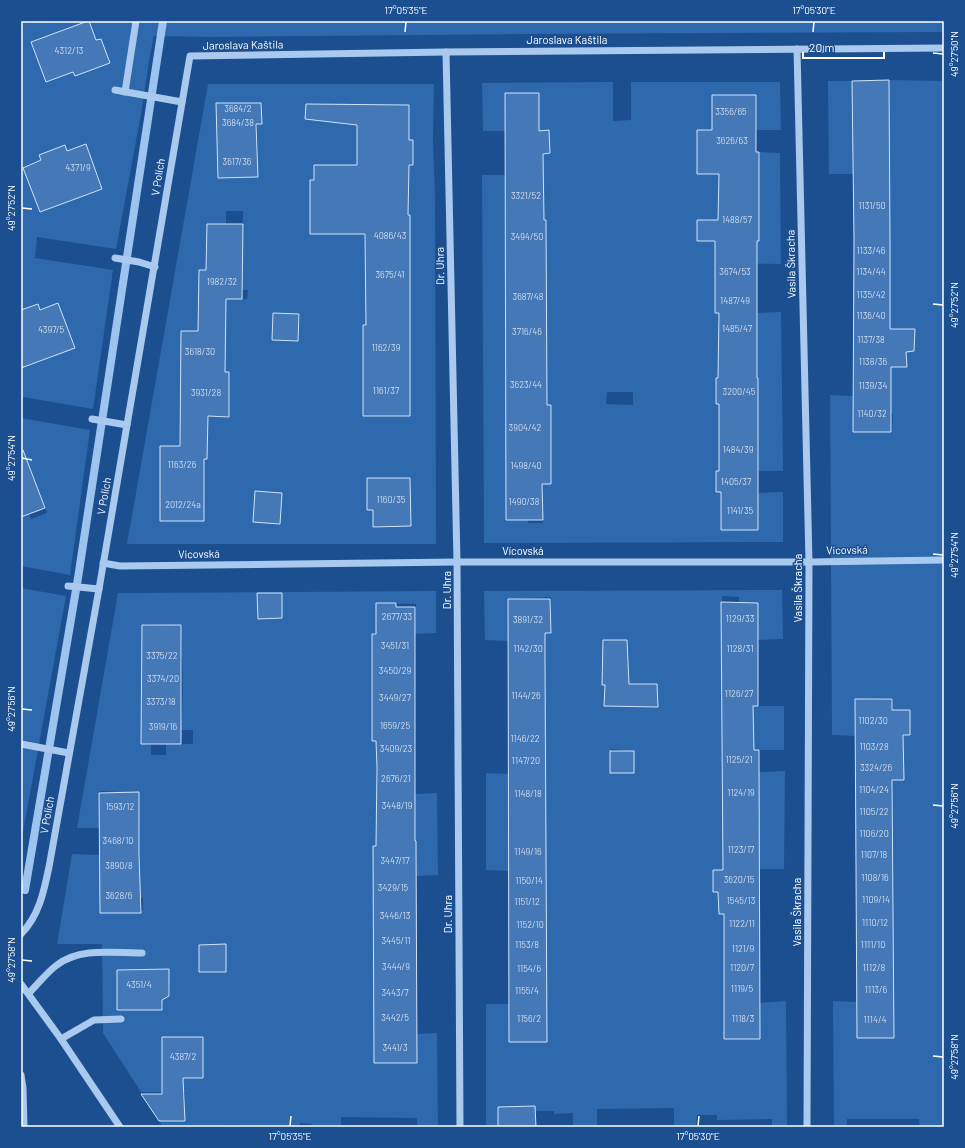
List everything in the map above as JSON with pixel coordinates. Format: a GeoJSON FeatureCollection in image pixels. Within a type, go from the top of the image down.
{"type":"FeatureCollection","features":[{"type":"Feature","properties":{"kind":"street"},"geometry":{"type":"LineString","coordinates":[[125,92],[136,21]]}},
{"type":"Feature","properties":{"kind":"street","name":"Jaroslava Kaštila"},"geometry":{"type":"LineString","coordinates":[[190,56],[446,52],[944,48]]}},
{"type":"Feature","properties":{"kind":"street","name":"Vasila Škracha"},"geometry":{"type":"LineString","coordinates":[[797,50],[809,562],[808,1127]]}},
{"type":"Feature","properties":{"kind":"street","name":"Dr. Uhra"},"geometry":{"type":"LineString","coordinates":[[446,52],[457,562],[460,1127]]}},
{"type":"Feature","properties":{"kind":"street","name":"V Polích"},"geometry":{"type":"LineString","coordinates":[[21,934],[37,912],[45,887],[128,425],[190,56]]}},
{"type":"Feature","properties":{"kind":"street"},"geometry":{"type":"LineString","coordinates":[[115,90],[182,102]]}},
{"type":"Feature","properties":{"kind":"street"},"geometry":{"type":"LineString","coordinates":[[115,258],[139,262],[155,267]]}},
{"type":"Feature","properties":{"kind":"street"},"geometry":{"type":"LineString","coordinates":[[92,419],[128,425]]}},
{"type":"Feature","properties":{"kind":"street","name":"Vícovská"},"geometry":{"type":"LineString","coordinates":[[103,563],[120,566],[457,562],[809,562],[944,560]]}},
{"type":"Feature","properties":{"kind":"street"},"geometry":{"type":"LineString","coordinates":[[68,586],[99,589]]}},
{"type":"Feature","properties":{"kind":"street"},"geometry":{"type":"LineString","coordinates":[[21,744],[70,753]]}},
{"type":"Feature","properties":{"kind":"street"},"geometry":{"type":"LineString","coordinates":[[29,993],[57,965],[73,956],[90,952],[142,953]]}},
{"type":"Feature","properties":{"kind":"street"},"geometry":{"type":"LineString","coordinates":[[21,984],[61,1039],[119,1127]]}},
{"type":"Feature","properties":{"kind":"street"},"geometry":{"type":"LineString","coordinates":[[61,1039],[94,1020],[122,1019]]}},
{"type":"Feature","properties":{"kind":"street"},"geometry":{"type":"LineString","coordinates":[[21,1075],[23,1088],[24,1127]]}},
{"type":"Feature","properties":{"kind":"shaded area"},"geometry":{"type":"Polygon","coordinates":[[[23,21],[944,21],[944,32],[212,37],[154,36],[116,249],[37,237],[35,258],[113,270],[93,409],[23,397],[21,410],[21,368],[75,347],[58,303],[40,310],[21,311],[21,30],[23,21]],[[86,144],[23,168],[40,212],[102,189],[86,144]]]}},
{"type":"Feature","properties":{"kind":"shaded area"},"geometry":{"type":"Polygon","coordinates":[[[889,80],[944,81],[944,1127],[920,1127],[919,1119],[847,1119],[847,1127],[834,1127],[833,1001],[857,1002],[857,1038],[894,1038],[892,736],[910,735],[910,710],[893,710],[893,698],[856,699],[855,736],[832,735],[830,395],[853,396],[853,432],[892,432],[893,414],[889,414],[891,363],[897,367],[907,367],[906,352],[914,351],[915,330],[890,329],[889,80]]]}},
{"type":"Feature","properties":{"kind":"shaded area"},"geometry":{"type":"Polygon","coordinates":[[[828,81],[852,81],[853,174],[829,174],[828,81]]]}},
{"type":"Feature","properties":{"kind":"shaded area"},"geometry":{"type":"Polygon","coordinates":[[[613,82],[613,121],[631,120],[631,82],[780,82],[781,130],[756,130],[756,95],[712,95],[712,130],[697,130],[697,174],[719,174],[718,220],[697,220],[697,241],[759,241],[759,214],[752,214],[752,187],[759,187],[759,152],[780,153],[781,264],[716,263],[719,312],[718,351],[756,351],[757,313],[781,312],[783,471],[758,471],[758,434],[745,434],[719,471],[716,471],[716,492],[721,492],[721,530],[758,529],[758,493],[783,492],[783,542],[484,543],[482,175],[506,175],[506,252],[546,220],[544,220],[543,176],[535,154],[550,153],[549,131],[539,131],[539,93],[505,93],[505,131],[483,131],[482,83],[613,82]],[[546,273],[528,523],[543,523],[542,484],[551,484],[551,406],[547,405],[546,273]],[[716,378],[716,404],[729,404],[758,419],[758,378],[716,378]],[[607,392],[606,404],[633,405],[633,392],[607,392]]]}},
{"type":"Feature","properties":{"kind":"shaded area"},"geometry":{"type":"Polygon","coordinates":[[[208,84],[434,84],[433,141],[435,198],[436,544],[127,544],[208,84]],[[261,103],[216,104],[258,177],[257,123],[262,123],[261,103]],[[357,104],[357,132],[409,165],[413,165],[413,141],[409,140],[409,105],[357,104]],[[226,211],[226,224],[207,224],[206,270],[199,270],[199,292],[207,299],[247,299],[248,290],[242,290],[243,211],[226,211]],[[365,215],[366,295],[410,295],[409,215],[365,215]],[[274,313],[272,340],[298,341],[300,315],[274,313]],[[363,325],[364,416],[410,416],[410,325],[363,325]],[[181,331],[198,416],[229,417],[229,372],[225,372],[226,332],[181,331]]]}},
{"type":"Feature","properties":{"kind":"shaded area"},"geometry":{"type":"Polygon","coordinates":[[[21,418],[90,430],[70,575],[21,566],[21,517],[29,514],[31,519],[47,513],[30,467],[21,470],[21,418]]]}},
{"type":"Feature","properties":{"kind":"shaded area"},"geometry":{"type":"Polygon","coordinates":[[[21,588],[66,596],[21,843],[21,588]]]}},
{"type":"Feature","properties":{"kind":"shaded area"},"geometry":{"type":"Polygon","coordinates":[[[782,590],[783,639],[758,640],[757,603],[739,602],[739,597],[722,596],[722,813],[759,772],[785,771],[784,869],[760,869],[759,832],[723,870],[713,870],[713,892],[718,892],[719,914],[724,914],[724,1039],[760,1039],[760,1003],[786,1001],[787,1127],[772,1127],[772,1119],[717,1120],[717,1115],[697,1115],[696,1127],[674,1127],[674,1108],[597,1109],[597,1127],[573,1127],[573,1113],[554,1114],[554,1111],[535,1111],[535,1106],[498,1107],[499,1127],[486,1127],[486,1004],[510,1004],[509,871],[486,870],[486,773],[508,774],[544,633],[551,632],[551,597],[508,599],[508,641],[485,640],[484,591],[782,590]],[[603,640],[604,658],[628,657],[627,640],[603,640]],[[611,749],[610,773],[634,773],[633,751],[611,749]]]}},
{"type":"Feature","properties":{"kind":"shaded area"},"geometry":{"type":"Polygon","coordinates":[[[436,591],[436,633],[415,634],[416,604],[376,603],[376,633],[372,633],[372,741],[377,739],[376,820],[415,820],[415,794],[437,793],[438,875],[416,876],[416,842],[391,845],[374,845],[373,876],[374,1063],[417,1063],[417,1034],[437,1033],[438,1127],[417,1127],[417,1118],[341,1117],[341,1127],[312,1127],[312,1124],[300,1123],[299,1127],[238,1127],[237,1125],[223,1125],[223,1127],[163,1127],[159,1121],[185,1121],[185,1092],[141,1092],[103,1033],[102,944],[57,944],[72,854],[100,855],[100,913],[143,911],[143,898],[140,898],[139,793],[100,791],[100,828],[77,828],[118,593],[436,591]],[[143,624],[141,744],[151,745],[151,755],[166,755],[166,744],[193,744],[193,730],[181,730],[183,690],[181,625],[143,624]],[[162,969],[117,970],[118,1008],[163,1008],[162,1000],[170,995],[170,985],[162,983],[162,969]]]}},
{"type":"Feature","properties":{"kind":"shaded area"},"geometry":{"type":"Polygon","coordinates":[[[753,706],[784,706],[784,750],[754,750],[753,706]]]}},
{"type":"Feature","properties":{"kind":"building"},"geometry":{"type":"Polygon","coordinates":[[[88,21],[96,40],[101,39],[110,63],[75,76],[73,72],[46,82],[31,42],[88,21]]]}},
{"type":"Feature","properties":{"kind":"building"},"geometry":{"type":"Polygon","coordinates":[[[889,80],[890,329],[915,329],[914,351],[906,352],[907,367],[891,367],[891,432],[853,432],[854,240],[852,81],[889,80]]]}},
{"type":"Feature","properties":{"kind":"building"},"geometry":{"type":"Polygon","coordinates":[[[505,93],[539,93],[539,131],[549,130],[550,153],[543,154],[544,220],[546,220],[547,405],[551,405],[551,484],[542,484],[543,520],[506,520],[505,93]]]}},
{"type":"Feature","properties":{"kind":"building"},"geometry":{"type":"Polygon","coordinates":[[[712,95],[756,95],[756,152],[759,152],[759,241],[757,241],[758,530],[721,530],[721,492],[716,492],[716,471],[719,471],[719,404],[716,404],[716,378],[718,378],[719,313],[715,313],[715,241],[697,241],[697,220],[718,220],[719,174],[697,174],[697,130],[712,130],[712,95]]]}},
{"type":"Feature","properties":{"kind":"building"},"geometry":{"type":"Polygon","coordinates":[[[216,103],[261,103],[262,124],[256,124],[258,177],[218,178],[216,103]]]}},
{"type":"Feature","properties":{"kind":"building"},"geometry":{"type":"Polygon","coordinates":[[[306,104],[409,105],[409,140],[413,140],[413,165],[409,165],[408,215],[410,215],[410,416],[363,416],[363,325],[366,325],[365,234],[310,234],[310,180],[314,180],[314,165],[357,165],[357,125],[305,119],[306,104]]]}},
{"type":"Feature","properties":{"kind":"building"},"geometry":{"type":"Polygon","coordinates":[[[86,144],[102,189],[40,212],[23,168],[41,160],[39,155],[65,145],[67,151],[86,144]]]}},
{"type":"Feature","properties":{"kind":"building"},"geometry":{"type":"Polygon","coordinates":[[[207,224],[243,224],[242,299],[226,299],[225,372],[229,372],[229,417],[208,416],[207,459],[204,459],[204,521],[160,521],[160,446],[180,446],[181,331],[198,331],[199,270],[206,270],[207,224]]]}},
{"type":"Feature","properties":{"kind":"building"},"geometry":{"type":"Polygon","coordinates":[[[58,303],[75,348],[21,368],[21,310],[38,304],[40,310],[58,303]]]}},
{"type":"Feature","properties":{"kind":"building"},"geometry":{"type":"Polygon","coordinates":[[[273,313],[299,314],[298,341],[272,340],[273,313]]]}},
{"type":"Feature","properties":{"kind":"building"},"geometry":{"type":"Polygon","coordinates":[[[21,450],[23,450],[45,508],[21,517],[21,450]]]}},
{"type":"Feature","properties":{"kind":"building"},"geometry":{"type":"Polygon","coordinates":[[[367,478],[410,478],[411,526],[373,527],[373,510],[367,510],[367,478]]]}},
{"type":"Feature","properties":{"kind":"building"},"geometry":{"type":"Polygon","coordinates":[[[255,491],[282,493],[280,524],[253,522],[255,491]]]}},
{"type":"Feature","properties":{"kind":"building"},"geometry":{"type":"Polygon","coordinates":[[[257,593],[282,593],[282,618],[258,619],[257,593]]]}},
{"type":"Feature","properties":{"kind":"building"},"geometry":{"type":"Polygon","coordinates":[[[508,599],[550,599],[551,633],[545,633],[547,1042],[509,1042],[508,599]]]}},
{"type":"Feature","properties":{"kind":"building"},"geometry":{"type":"Polygon","coordinates":[[[721,602],[758,603],[758,706],[753,706],[754,750],[759,750],[760,1039],[724,1039],[724,914],[719,914],[718,892],[713,892],[713,870],[723,870],[721,602]]]}},
{"type":"Feature","properties":{"kind":"building"},"geometry":{"type":"Polygon","coordinates":[[[376,603],[396,603],[396,607],[415,607],[417,1063],[374,1063],[373,846],[376,846],[377,767],[376,741],[372,741],[372,634],[376,634],[376,603]]]}},
{"type":"Feature","properties":{"kind":"building"},"geometry":{"type":"Polygon","coordinates":[[[142,625],[181,625],[181,744],[141,744],[142,625]]]}},
{"type":"Feature","properties":{"kind":"building"},"geometry":{"type":"Polygon","coordinates":[[[603,640],[627,640],[629,684],[657,684],[658,707],[604,706],[605,685],[602,685],[603,640]]]}},
{"type":"Feature","properties":{"kind":"building"},"geometry":{"type":"Polygon","coordinates":[[[855,699],[892,699],[892,710],[910,710],[910,735],[903,735],[904,780],[892,780],[894,1038],[857,1038],[855,699]]]}},
{"type":"Feature","properties":{"kind":"building"},"geometry":{"type":"Polygon","coordinates":[[[610,751],[634,751],[634,773],[610,773],[610,751]]]}},
{"type":"Feature","properties":{"kind":"building"},"geometry":{"type":"Polygon","coordinates":[[[139,792],[141,913],[100,913],[99,793],[139,792]]]}},
{"type":"Feature","properties":{"kind":"building"},"geometry":{"type":"Polygon","coordinates":[[[226,944],[226,972],[199,972],[199,945],[226,944]]]}},
{"type":"Feature","properties":{"kind":"building"},"geometry":{"type":"Polygon","coordinates":[[[169,969],[169,996],[162,1000],[162,1010],[117,1010],[117,970],[169,969]]]}},
{"type":"Feature","properties":{"kind":"building"},"geometry":{"type":"Polygon","coordinates":[[[162,1037],[203,1037],[203,1078],[183,1078],[185,1121],[159,1121],[141,1094],[162,1094],[162,1037]]]}},
{"type":"Feature","properties":{"kind":"building"},"geometry":{"type":"Polygon","coordinates":[[[535,1106],[536,1127],[498,1127],[498,1107],[535,1106]]]}},
{"type":"Feature","properties":{"kind":"waterway"},"geometry":{"type":"LineString","coordinates":[[25,890],[78,578],[163,21]]}}]}
